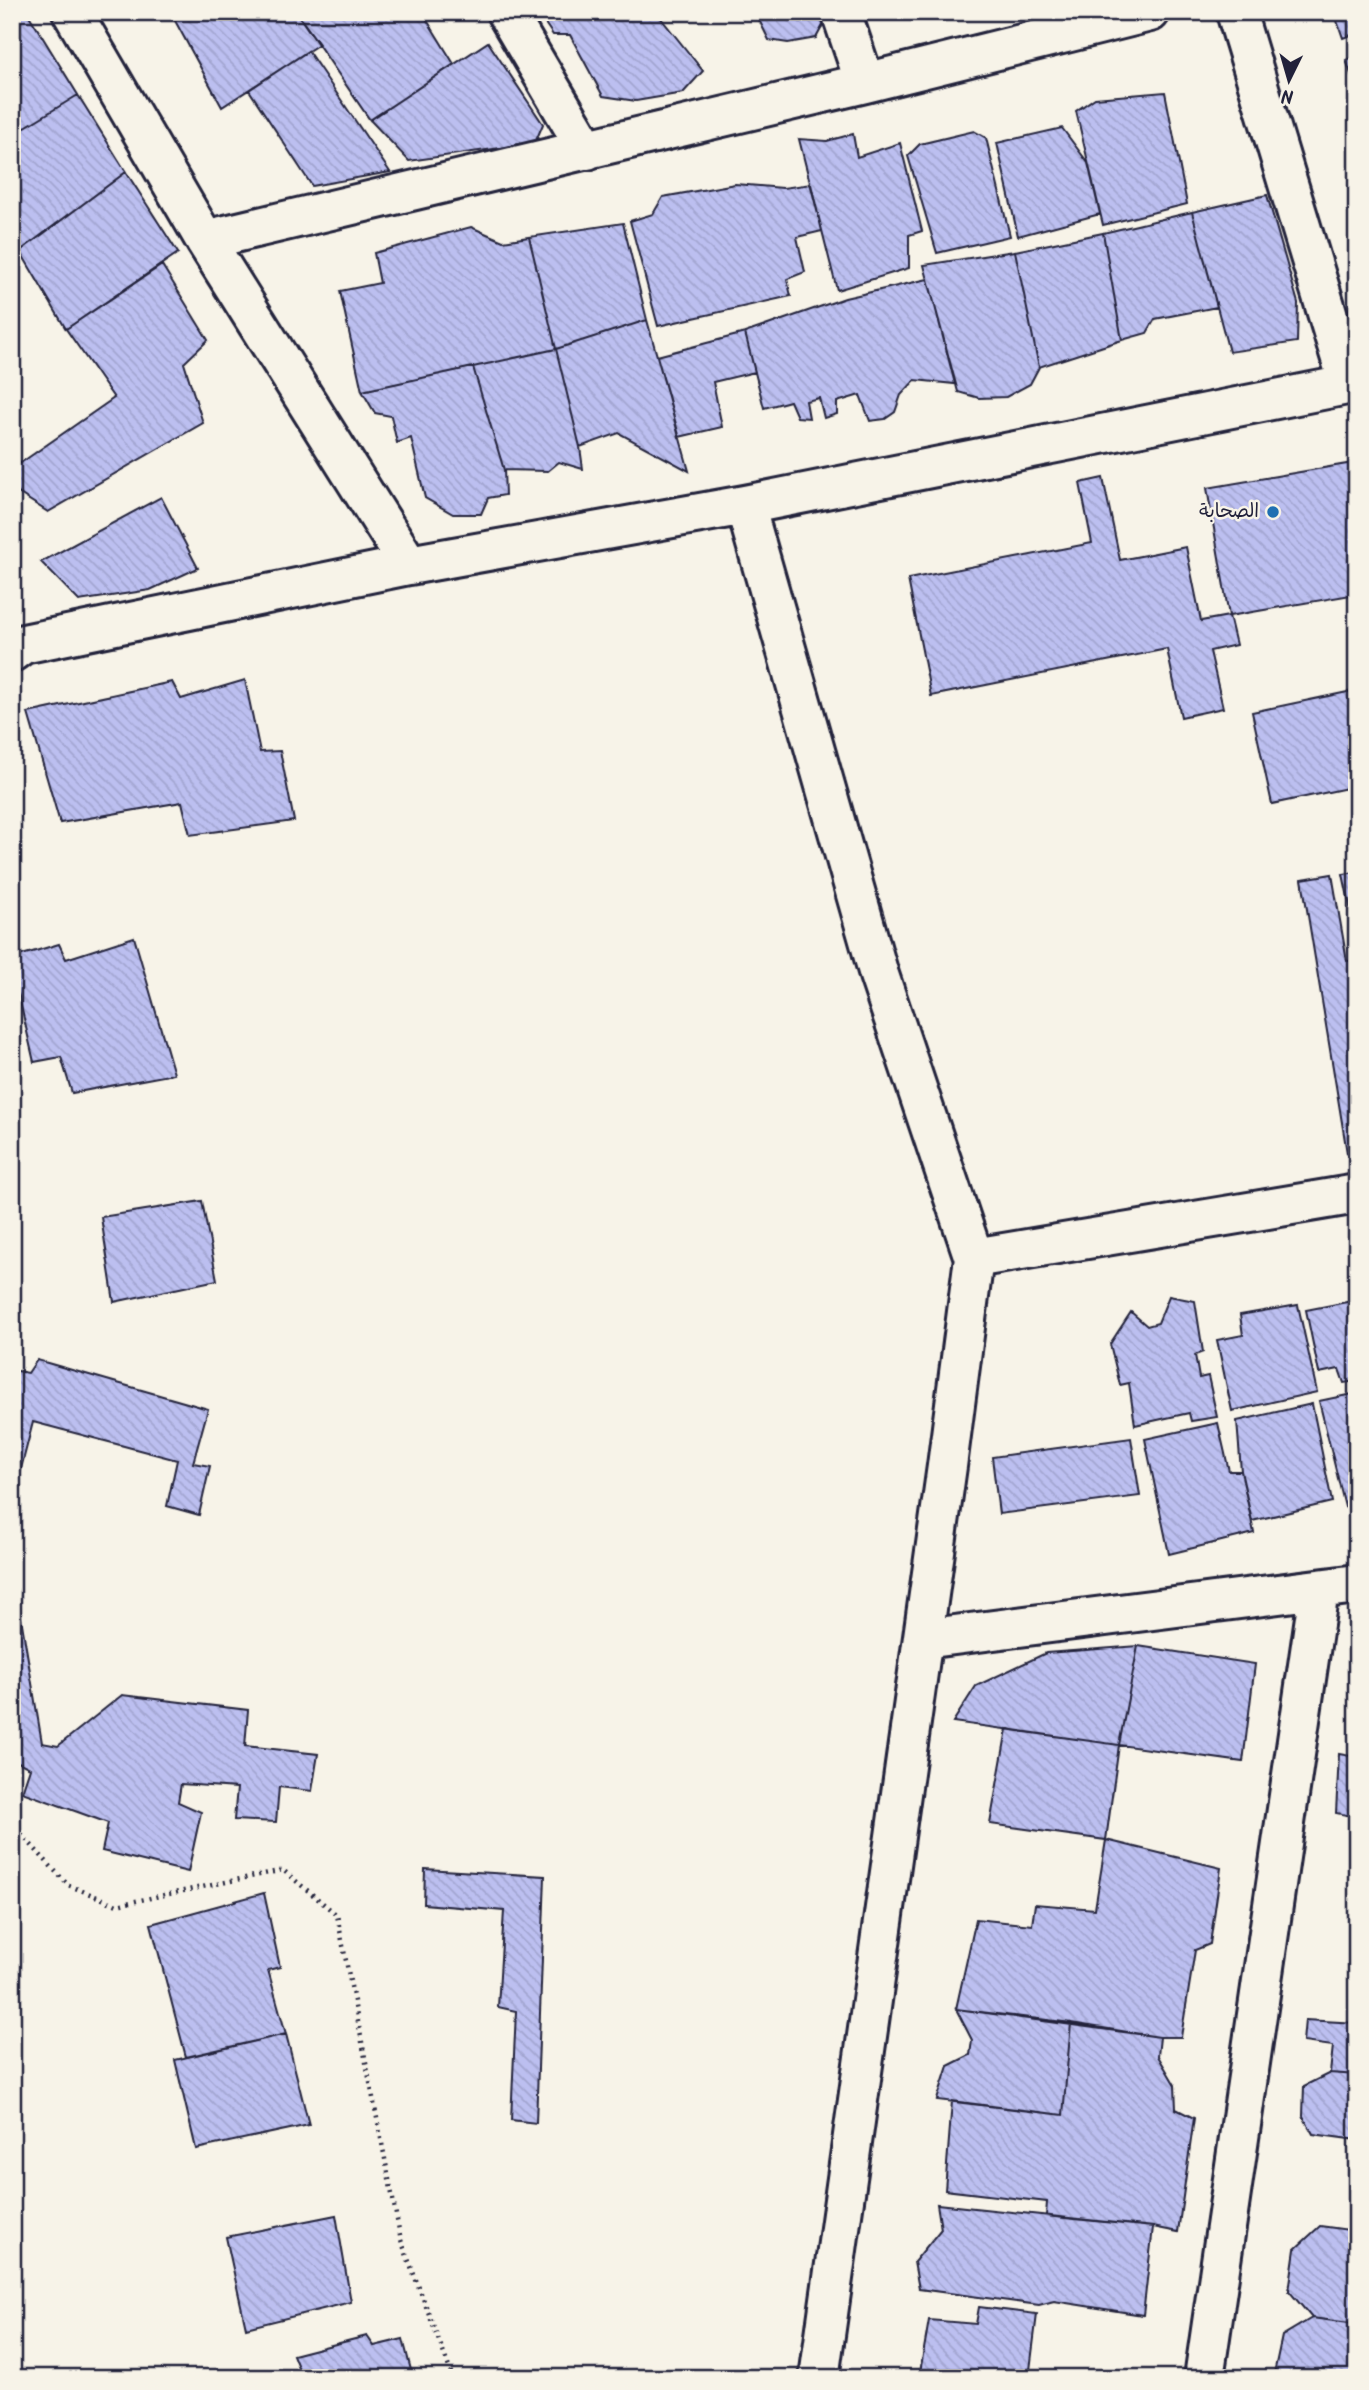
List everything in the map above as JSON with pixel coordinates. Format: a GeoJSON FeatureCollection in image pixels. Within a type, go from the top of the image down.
{"type":"FeatureCollection","features":[{"type":"Feature","properties":{"kind":"street"},"geometry":{"type":"LineString","coordinates":[[72,12],[205,240],[409,565]]}},
{"type":"Feature","properties":{"kind":"street"},"geometry":{"type":"LineString","coordinates":[[506,12],[587,150]]}},
{"type":"Feature","properties":{"kind":"street"},"geometry":{"type":"LineString","coordinates":[[841,12],[865,83]]}},
{"type":"Feature","properties":{"kind":"street"},"geometry":{"type":"LineString","coordinates":[[205,240],[865,83],[1150,12]]}},
{"type":"Feature","properties":{"kind":"street"},"geometry":{"type":"LineString","coordinates":[[16,641],[409,565],[745,505],[1353,384],[1236,12]]}},
{"type":"Feature","properties":{"kind":"street"},"geometry":{"type":"LineString","coordinates":[[745,505],[879,975],[974,1258],[819,2378]]}},
{"type":"Feature","properties":{"kind":"street"},"geometry":{"type":"LineString","coordinates":[[974,1258],[1357,1194]]}},
{"type":"Feature","properties":{"kind":"street"},"geometry":{"type":"LineString","coordinates":[[923,1639],[1357,1584]]}},
{"type":"Feature","properties":{"kind":"street"},"geometry":{"type":"LineString","coordinates":[[1204,2378],[1319,1590]]}},
{"type":"Feature","properties":{"kind":"path"},"geometry":{"type":"LineString","coordinates":[[12,1824],[68,1885],[117,1905],[282,1870],[337,1915],[401,2240],[453,2378]]}},
{"type":"Feature","properties":{"kind":"building"},"geometry":{"type":"Polygon","coordinates":[[[27,12],[78,95],[12,135],[12,20],[27,12]]]}},
{"type":"Feature","properties":{"kind":"building"},"geometry":{"type":"Polygon","coordinates":[[[180,12],[296,12],[319,44],[222,107],[173,17],[180,12]]]}},
{"type":"Feature","properties":{"kind":"building"},"geometry":{"type":"Polygon","coordinates":[[[296,12],[422,12],[454,64],[370,120],[296,12]]]}},
{"type":"Feature","properties":{"kind":"building"},"geometry":{"type":"Polygon","coordinates":[[[656,12],[703,71],[683,93],[636,101],[603,96],[570,35],[553,35],[538,13],[656,12]]]}},
{"type":"Feature","properties":{"kind":"building"},"geometry":{"type":"Polygon","coordinates":[[[755,12],[824,12],[827,18],[816,38],[788,43],[769,40],[755,12]]]}},
{"type":"Feature","properties":{"kind":"building"},"geometry":{"type":"Polygon","coordinates":[[[1334,12],[1357,12],[1357,33],[1343,38],[1334,12]]]}},
{"type":"Feature","properties":{"kind":"building"},"geometry":{"type":"Polygon","coordinates":[[[488,42],[543,124],[535,143],[409,161],[370,120],[488,42]]]}},
{"type":"Feature","properties":{"kind":"building"},"geometry":{"type":"Polygon","coordinates":[[[308,51],[390,172],[312,186],[249,90],[308,51]]]}},
{"type":"Feature","properties":{"kind":"building"},"geometry":{"type":"Polygon","coordinates":[[[1357,55],[1357,91],[1346,60],[1357,55]]]}},
{"type":"Feature","properties":{"kind":"building"},"geometry":{"type":"Polygon","coordinates":[[[1165,92],[1187,204],[1103,225],[1076,111],[1095,98],[1165,92]]]}},
{"type":"Feature","properties":{"kind":"building"},"geometry":{"type":"Polygon","coordinates":[[[78,95],[126,172],[20,251],[12,239],[12,135],[78,95]]]}},
{"type":"Feature","properties":{"kind":"building"},"geometry":{"type":"Polygon","coordinates":[[[1062,128],[1088,163],[1100,214],[1018,236],[997,143],[1062,128]]]}},
{"type":"Feature","properties":{"kind":"building"},"geometry":{"type":"Polygon","coordinates":[[[974,131],[986,138],[1010,236],[937,253],[908,156],[920,144],[974,131]]]}},
{"type":"Feature","properties":{"kind":"building"},"geometry":{"type":"Polygon","coordinates":[[[853,134],[857,157],[900,143],[922,231],[909,235],[909,268],[837,290],[799,139],[827,141],[853,134]]]}},
{"type":"Feature","properties":{"kind":"building"},"geometry":{"type":"Polygon","coordinates":[[[126,172],[178,253],[66,329],[20,251],[126,172]]]}},
{"type":"Feature","properties":{"kind":"building"},"geometry":{"type":"Polygon","coordinates":[[[735,184],[783,188],[811,184],[822,231],[797,237],[805,272],[787,279],[791,296],[658,326],[630,221],[653,214],[663,197],[735,184]]]}},
{"type":"Feature","properties":{"kind":"building"},"geometry":{"type":"Polygon","coordinates":[[[1267,195],[1298,303],[1297,342],[1229,352],[1192,212],[1267,195]]]}},
{"type":"Feature","properties":{"kind":"building"},"geometry":{"type":"Polygon","coordinates":[[[1192,212],[1217,307],[1155,319],[1147,333],[1122,340],[1103,233],[1192,212]]]}},
{"type":"Feature","properties":{"kind":"building"},"geometry":{"type":"Polygon","coordinates":[[[623,223],[647,320],[556,349],[529,237],[623,223]]]}},
{"type":"Feature","properties":{"kind":"building"},"geometry":{"type":"Polygon","coordinates":[[[471,227],[503,241],[529,237],[556,349],[362,391],[340,291],[380,283],[374,253],[471,227]]]}},
{"type":"Feature","properties":{"kind":"building"},"geometry":{"type":"Polygon","coordinates":[[[1103,233],[1122,340],[1039,367],[1015,251],[1103,233]]]}},
{"type":"Feature","properties":{"kind":"building"},"geometry":{"type":"Polygon","coordinates":[[[1015,251],[1039,367],[1030,384],[1006,397],[979,398],[958,392],[924,265],[1015,251]]]}},
{"type":"Feature","properties":{"kind":"building"},"geometry":{"type":"Polygon","coordinates":[[[162,265],[208,340],[184,363],[203,423],[48,512],[12,489],[12,469],[114,398],[66,329],[162,265]]]}},
{"type":"Feature","properties":{"kind":"building"},"geometry":{"type":"Polygon","coordinates":[[[928,279],[955,384],[915,380],[901,395],[895,412],[885,419],[870,421],[860,395],[837,402],[837,414],[824,418],[819,398],[806,401],[809,418],[797,417],[790,401],[764,408],[745,333],[845,298],[928,279]]]}},
{"type":"Feature","properties":{"kind":"building"},"geometry":{"type":"Polygon","coordinates":[[[647,320],[689,471],[619,433],[580,447],[556,349],[647,320]]]}},
{"type":"Feature","properties":{"kind":"building"},"geometry":{"type":"Polygon","coordinates":[[[745,333],[755,372],[713,382],[722,427],[679,437],[657,356],[745,333]]]}},
{"type":"Feature","properties":{"kind":"building"},"geometry":{"type":"Polygon","coordinates":[[[556,349],[583,469],[559,462],[548,471],[504,470],[473,367],[556,349]]]}},
{"type":"Feature","properties":{"kind":"building"},"geometry":{"type":"Polygon","coordinates":[[[473,367],[504,470],[505,495],[488,498],[481,514],[453,514],[425,498],[411,438],[397,443],[391,416],[375,413],[362,391],[473,367]]]}},
{"type":"Feature","properties":{"kind":"building"},"geometry":{"type":"Polygon","coordinates":[[[1353,463],[1357,487],[1357,594],[1229,616],[1207,488],[1353,463]]]}},
{"type":"Feature","properties":{"kind":"building"},"geometry":{"type":"Polygon","coordinates":[[[1103,478],[1120,560],[1186,547],[1201,621],[1229,616],[1236,645],[1210,651],[1223,708],[1181,717],[1167,649],[931,696],[908,579],[1092,543],[1080,483],[1103,478]]]}},
{"type":"Feature","properties":{"kind":"building"},"geometry":{"type":"Polygon","coordinates":[[[161,497],[198,568],[150,590],[79,601],[41,562],[161,497]]]}},
{"type":"Feature","properties":{"kind":"building"},"geometry":{"type":"Polygon","coordinates":[[[245,680],[260,752],[280,751],[294,821],[190,835],[182,802],[60,823],[28,713],[172,682],[181,699],[245,680]]]}},
{"type":"Feature","properties":{"kind":"building"},"geometry":{"type":"Polygon","coordinates":[[[1357,690],[1357,786],[1272,804],[1252,712],[1357,690]]]}},
{"type":"Feature","properties":{"kind":"building"},"geometry":{"type":"Polygon","coordinates":[[[1357,872],[1357,939],[1343,874],[1357,872]]]}},
{"type":"Feature","properties":{"kind":"building"},"geometry":{"type":"Polygon","coordinates":[[[1332,874],[1347,961],[1357,960],[1357,1151],[1347,1153],[1302,879],[1332,874]]]}},
{"type":"Feature","properties":{"kind":"building"},"geometry":{"type":"Polygon","coordinates":[[[134,937],[174,1074],[72,1093],[61,1057],[34,1062],[12,958],[59,944],[66,959],[134,937]]]}},
{"type":"Feature","properties":{"kind":"building"},"geometry":{"type":"Polygon","coordinates":[[[202,1201],[217,1280],[114,1302],[101,1217],[202,1201]]]}},
{"type":"Feature","properties":{"kind":"building"},"geometry":{"type":"Polygon","coordinates":[[[1169,1296],[1195,1301],[1203,1352],[1195,1355],[1199,1378],[1208,1376],[1217,1417],[1191,1421],[1189,1413],[1135,1425],[1129,1383],[1120,1385],[1110,1344],[1131,1312],[1147,1326],[1158,1323],[1169,1296]]]}},
{"type":"Feature","properties":{"kind":"building"},"geometry":{"type":"Polygon","coordinates":[[[1357,1300],[1357,1381],[1344,1383],[1339,1369],[1319,1373],[1306,1310],[1357,1300]]]}},
{"type":"Feature","properties":{"kind":"building"},"geometry":{"type":"Polygon","coordinates":[[[1298,1305],[1317,1392],[1232,1411],[1217,1340],[1243,1335],[1240,1315],[1298,1305]]]}},
{"type":"Feature","properties":{"kind":"building"},"geometry":{"type":"Polygon","coordinates":[[[37,1360],[208,1409],[193,1463],[210,1466],[199,1515],[167,1506],[177,1460],[33,1422],[12,1504],[12,1370],[28,1373],[37,1360]]]}},
{"type":"Feature","properties":{"kind":"building"},"geometry":{"type":"Polygon","coordinates":[[[1357,1393],[1357,1505],[1345,1507],[1319,1401],[1357,1393]]]}},
{"type":"Feature","properties":{"kind":"building"},"geometry":{"type":"Polygon","coordinates":[[[1312,1404],[1332,1502],[1252,1521],[1241,1471],[1237,1421],[1312,1404]]]}},
{"type":"Feature","properties":{"kind":"building"},"geometry":{"type":"Polygon","coordinates":[[[1218,1423],[1229,1471],[1241,1471],[1254,1533],[1169,1554],[1145,1439],[1218,1423]]]}},
{"type":"Feature","properties":{"kind":"building"},"geometry":{"type":"Polygon","coordinates":[[[1131,1438],[1140,1496],[999,1514],[992,1457],[1131,1438]]]}},
{"type":"Feature","properties":{"kind":"building"},"geometry":{"type":"Polygon","coordinates":[[[12,1564],[42,1743],[58,1746],[122,1695],[248,1710],[245,1746],[318,1754],[312,1791],[279,1787],[276,1822],[234,1820],[237,1788],[181,1784],[178,1802],[201,1812],[188,1872],[102,1851],[108,1823],[22,1792],[30,1768],[16,1761],[12,1750],[12,1564]]]}},
{"type":"Feature","properties":{"kind":"building"},"geometry":{"type":"Polygon","coordinates":[[[1138,1646],[1119,1745],[953,1722],[976,1686],[1046,1653],[1138,1646]]]}},
{"type":"Feature","properties":{"kind":"building"},"geometry":{"type":"Polygon","coordinates":[[[1138,1646],[1255,1664],[1243,1762],[1119,1745],[1138,1646]]]}},
{"type":"Feature","properties":{"kind":"building"},"geometry":{"type":"Polygon","coordinates":[[[1007,1729],[1119,1745],[1106,1840],[990,1824],[1007,1729]]]}},
{"type":"Feature","properties":{"kind":"building"},"geometry":{"type":"Polygon","coordinates":[[[1339,1754],[1357,1757],[1357,1817],[1336,1813],[1339,1754]]]}},
{"type":"Feature","properties":{"kind":"building"},"geometry":{"type":"Polygon","coordinates":[[[1106,1840],[1221,1868],[1210,1944],[1195,1950],[1181,2037],[1160,2037],[956,2009],[976,1919],[1032,1925],[1035,1904],[1095,1909],[1106,1840]]]}},
{"type":"Feature","properties":{"kind":"building"},"geometry":{"type":"Polygon","coordinates":[[[425,1869],[545,1876],[536,2123],[511,2120],[516,2011],[498,2007],[504,1911],[424,1904],[425,1869]]]}},
{"type":"Feature","properties":{"kind":"building"},"geometry":{"type":"Polygon","coordinates":[[[264,1893],[280,1967],[268,1970],[286,2034],[186,2057],[151,1924],[264,1893]]]}},
{"type":"Feature","properties":{"kind":"building"},"geometry":{"type":"Polygon","coordinates":[[[956,2009],[1071,2023],[1063,2115],[937,2100],[948,2066],[970,2055],[972,2040],[956,2009]]]}},
{"type":"Feature","properties":{"kind":"building"},"geometry":{"type":"Polygon","coordinates":[[[1305,2020],[1357,2023],[1357,2075],[1330,2073],[1333,2046],[1303,2042],[1305,2020]]]}},
{"type":"Feature","properties":{"kind":"building"},"geometry":{"type":"Polygon","coordinates":[[[1071,2023],[1160,2037],[1158,2056],[1175,2085],[1176,2109],[1194,2118],[1178,2232],[1046,2216],[1047,2202],[945,2190],[952,2101],[1063,2115],[1071,2023]]]}},
{"type":"Feature","properties":{"kind":"building"},"geometry":{"type":"Polygon","coordinates":[[[286,2034],[309,2125],[196,2149],[175,2060],[286,2034]]]}},
{"type":"Feature","properties":{"kind":"building"},"geometry":{"type":"Polygon","coordinates":[[[1330,2073],[1357,2075],[1357,2140],[1313,2134],[1303,2116],[1304,2086],[1330,2073]]]}},
{"type":"Feature","properties":{"kind":"building"},"geometry":{"type":"Polygon","coordinates":[[[937,2204],[1153,2227],[1143,2315],[1054,2301],[1039,2305],[919,2289],[914,2262],[941,2229],[937,2204]]]}},
{"type":"Feature","properties":{"kind":"building"},"geometry":{"type":"Polygon","coordinates":[[[336,2215],[351,2302],[246,2328],[226,2237],[336,2215]]]}},
{"type":"Feature","properties":{"kind":"building"},"geometry":{"type":"Polygon","coordinates":[[[1320,2226],[1357,2231],[1357,2324],[1312,2318],[1289,2291],[1295,2249],[1320,2226]]]}},
{"type":"Feature","properties":{"kind":"building"},"geometry":{"type":"Polygon","coordinates":[[[979,2307],[1037,2314],[1029,2378],[919,2378],[929,2320],[976,2324],[979,2307]]]}},
{"type":"Feature","properties":{"kind":"building"},"geometry":{"type":"Polygon","coordinates":[[[1312,2318],[1357,2324],[1357,2378],[1273,2378],[1282,2336],[1312,2318]]]}},
{"type":"Feature","properties":{"kind":"building"},"geometry":{"type":"Polygon","coordinates":[[[367,2336],[374,2346],[403,2339],[413,2378],[296,2378],[300,2372],[293,2355],[367,2336]]]}},
{"type":"Feature","properties":{"kind":"place","name":"الصحابة"},"geometry":{"type":"Point","coordinates":[1273,512]}}]}
